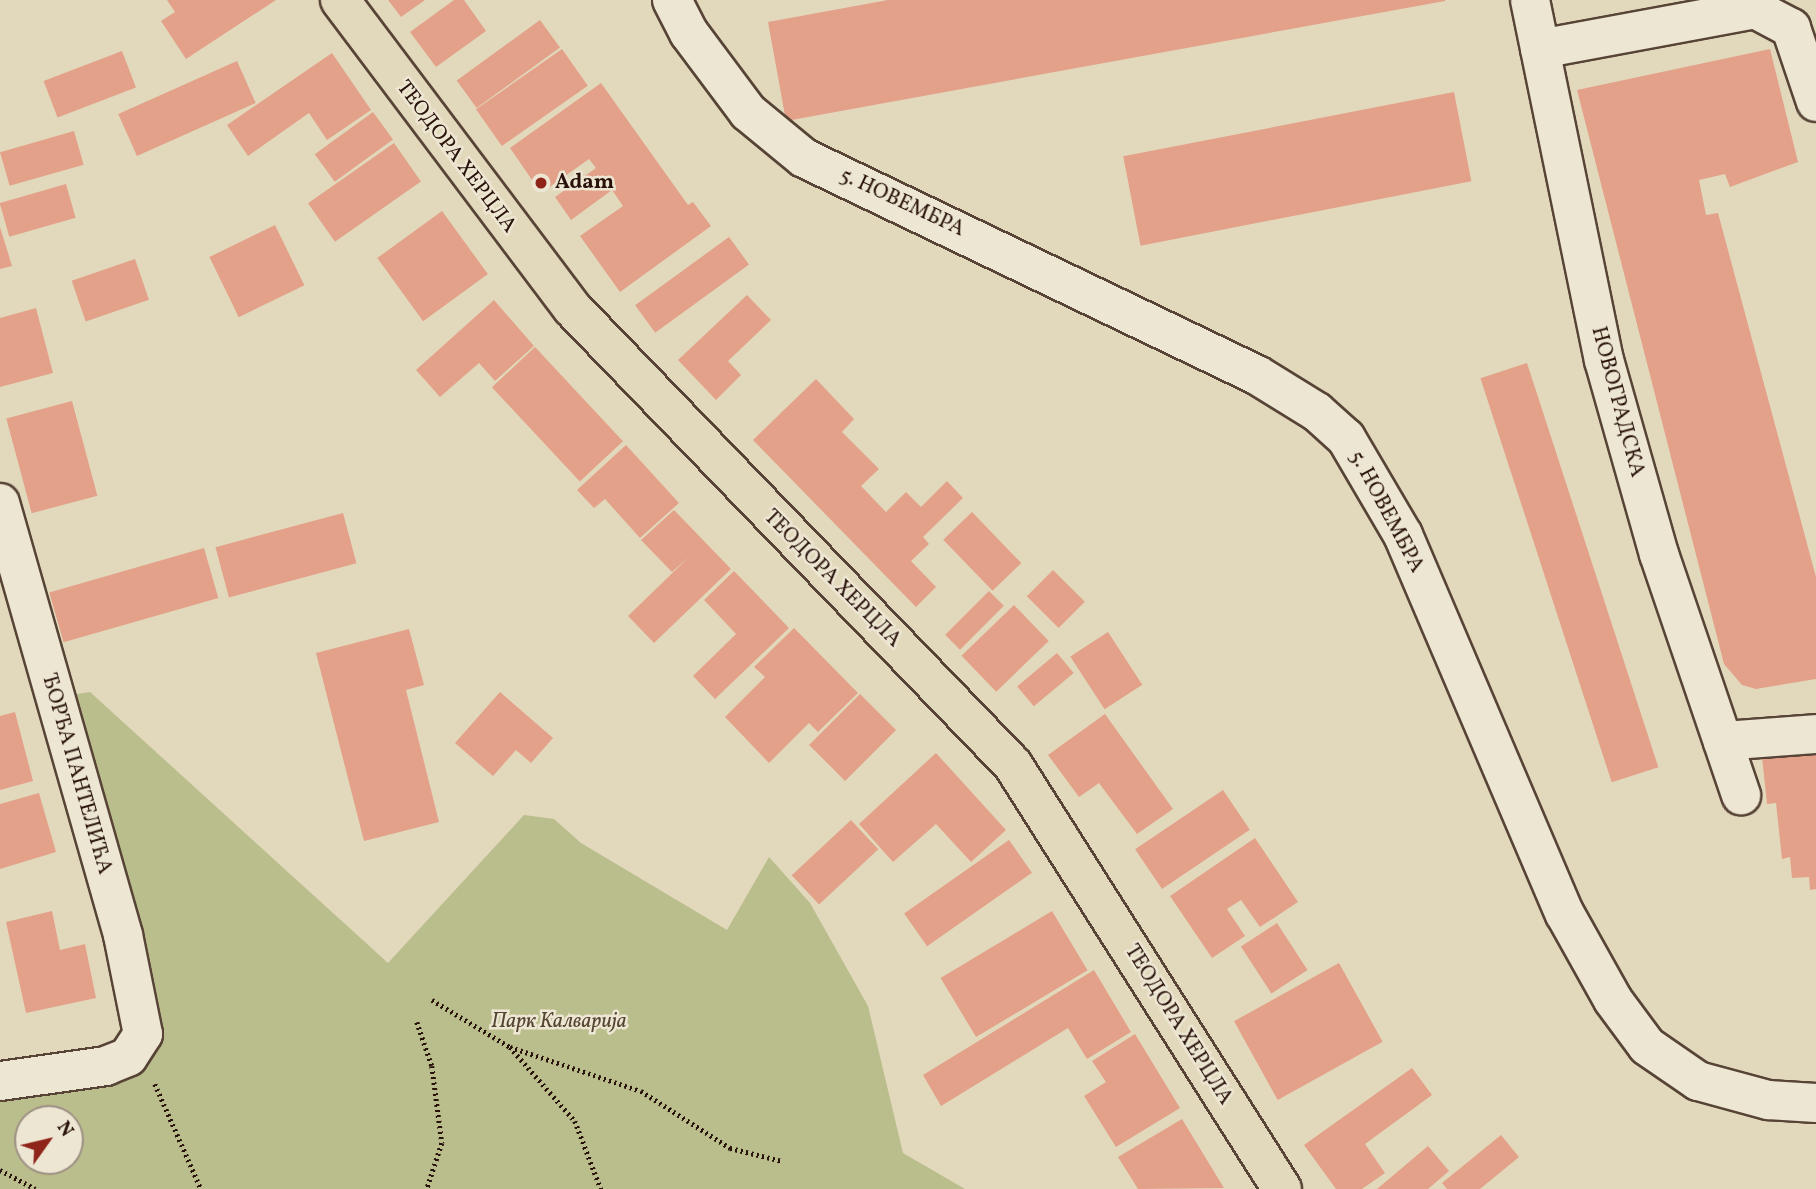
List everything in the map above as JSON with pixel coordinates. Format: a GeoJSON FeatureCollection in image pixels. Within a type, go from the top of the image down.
{"type":"FeatureCollection","features":[{"type":"Feature","properties":{"kind":"main road","name":"ТЕОДОРА ХЕРЦЛА"},"geometry":{"type":"LineString","coordinates":[[340,0],[572,308],[1013,765],[1282,1189]]}},
{"type":"Feature","properties":{"kind":"street","name":"5. НОВЕМБРА"},"geometry":{"type":"LineString","coordinates":[[672,0],[689,33],[748,112],[804,158],[1257,375],[1317,412],[1346,438],[1403,535],[1565,914],[1613,1000],[1647,1046],[1698,1081],[1768,1100],[1816,1102]]}},
{"type":"Feature","properties":{"kind":"street","name":"НОВОГРАДСКА"},"geometry":{"type":"LineString","coordinates":[[1531,0],[1604,360],[1659,554],[1741,795]]}},
{"type":"Feature","properties":{"kind":"street"},"geometry":{"type":"LineString","coordinates":[[1540,49],[1773,7],[1791,28],[1801,49],[1816,102]]}},
{"type":"Feature","properties":{"kind":"street","name":"ЂОРЂА ПАНТЕЛИЋА"},"geometry":{"type":"LineString","coordinates":[[0,503],[137,985],[143,1034],[138,1047]]}},
{"type":"Feature","properties":{"kind":"street"},"geometry":{"type":"LineString","coordinates":[[1723,741],[1816,734]]}},
{"type":"Feature","properties":{"kind":"street"},"geometry":{"type":"LineString","coordinates":[[0,1081],[106,1066],[138,1047]]}},
{"type":"Feature","properties":{"kind":"path"},"geometry":{"type":"LineString","coordinates":[[432,1000],[509,1046],[641,1091],[730,1148],[782,1161]]}},
{"type":"Feature","properties":{"kind":"path"},"geometry":{"type":"LineString","coordinates":[[417,1021],[432,1066],[442,1143],[427,1189]]}},
{"type":"Feature","properties":{"kind":"path"},"geometry":{"type":"LineString","coordinates":[[509,1046],[575,1121],[601,1189]]}},
{"type":"Feature","properties":{"kind":"path"},"geometry":{"type":"LineString","coordinates":[[138,1047],[201,1189]]}},
{"type":"Feature","properties":{"kind":"path"},"geometry":{"type":"LineString","coordinates":[[0,1170],[35,1189]]}},
{"type":"Feature","properties":{"kind":"green space","name":"Парк Калварија"},"geometry":{"type":"Polygon","coordinates":[[[90,692],[388,963],[524,815],[554,819],[581,843],[727,930],[769,857],[810,903],[868,1006],[903,1153],[965,1189],[0,1189],[0,1081],[138,1047],[57,711],[77,694],[90,692]]]}},
{"type":"Feature","properties":{"kind":"building"},"geometry":{"type":"Polygon","coordinates":[[[167,0],[276,0],[186,59],[161,21],[175,12],[167,0]]]}},
{"type":"Feature","properties":{"kind":"building"},"geometry":{"type":"Polygon","coordinates":[[[388,0],[425,0],[401,17],[388,0]]]}},
{"type":"Feature","properties":{"kind":"building"},"geometry":{"type":"Polygon","coordinates":[[[454,0],[464,0],[486,31],[436,67],[410,32],[454,0]]]}},
{"type":"Feature","properties":{"kind":"building"},"geometry":{"type":"Polygon","coordinates":[[[888,0],[1445,1],[786,121],[768,22],[888,0]]]}},
{"type":"Feature","properties":{"kind":"building"},"geometry":{"type":"Polygon","coordinates":[[[540,20],[560,48],[477,108],[457,81],[540,20]]]}},
{"type":"Feature","properties":{"kind":"building"},"geometry":{"type":"Polygon","coordinates":[[[562,49],[588,86],[502,146],[476,109],[562,49]]]}},
{"type":"Feature","properties":{"kind":"building"},"geometry":{"type":"Polygon","coordinates":[[[1770,49],[1798,162],[1730,187],[1725,174],[1699,180],[1706,215],[1718,213],[1816,577],[1816,679],[1756,689],[1742,685],[1724,664],[1577,90],[1770,49]]]}},
{"type":"Feature","properties":{"kind":"building"},"geometry":{"type":"Polygon","coordinates":[[[122,51],[136,87],[58,118],[44,81],[122,51]]]}},
{"type":"Feature","properties":{"kind":"building"},"geometry":{"type":"Polygon","coordinates":[[[332,53],[371,110],[327,140],[309,113],[248,156],[227,125],[332,53]]]}},
{"type":"Feature","properties":{"kind":"building"},"geometry":{"type":"Polygon","coordinates":[[[237,61],[256,103],[137,156],[118,114],[237,61]]]}},
{"type":"Feature","properties":{"kind":"building"},"geometry":{"type":"Polygon","coordinates":[[[601,83],[688,205],[693,202],[711,226],[620,292],[580,236],[623,206],[612,190],[571,220],[555,197],[596,168],[589,159],[541,193],[510,148],[601,83]]]}},
{"type":"Feature","properties":{"kind":"building"},"geometry":{"type":"Polygon","coordinates":[[[1454,92],[1471,181],[1141,246],[1123,156],[1454,92]]]}},
{"type":"Feature","properties":{"kind":"building"},"geometry":{"type":"Polygon","coordinates":[[[373,112],[393,140],[335,182],[315,154],[373,112]]]}},
{"type":"Feature","properties":{"kind":"building"},"geometry":{"type":"Polygon","coordinates":[[[74,131],[84,165],[10,186],[0,152],[74,131]]]}},
{"type":"Feature","properties":{"kind":"building"},"geometry":{"type":"Polygon","coordinates":[[[394,143],[421,182],[335,242],[308,203],[394,143]]]}},
{"type":"Feature","properties":{"kind":"building"},"geometry":{"type":"Polygon","coordinates":[[[66,184],[76,218],[9,237],[0,203],[66,184]]]}},
{"type":"Feature","properties":{"kind":"building"},"geometry":{"type":"Polygon","coordinates":[[[442,211],[488,274],[423,321],[377,258],[442,211]]]}},
{"type":"Feature","properties":{"kind":"building"},"geometry":{"type":"Polygon","coordinates":[[[275,225],[304,285],[239,317],[209,257],[275,225]]]}},
{"type":"Feature","properties":{"kind":"building"},"geometry":{"type":"Polygon","coordinates":[[[0,227],[12,266],[0,269],[0,227]]]}},
{"type":"Feature","properties":{"kind":"building"},"geometry":{"type":"Polygon","coordinates":[[[729,237],[749,265],[655,333],[635,305],[729,237]]]}},
{"type":"Feature","properties":{"kind":"building"},"geometry":{"type":"Polygon","coordinates":[[[135,259],[149,300],[86,321],[72,281],[135,259]]]}},
{"type":"Feature","properties":{"kind":"building"},"geometry":{"type":"Polygon","coordinates":[[[747,295],[771,320],[728,361],[741,375],[716,400],[678,360],[747,295]]]}},
{"type":"Feature","properties":{"kind":"building"},"geometry":{"type":"Polygon","coordinates":[[[494,300],[534,346],[495,381],[479,363],[440,397],[416,370],[494,300]]]}},
{"type":"Feature","properties":{"kind":"building"},"geometry":{"type":"Polygon","coordinates":[[[36,308],[53,373],[0,387],[0,318],[36,308]]]}},
{"type":"Feature","properties":{"kind":"building"},"geometry":{"type":"Polygon","coordinates":[[[535,347],[623,441],[580,482],[492,387],[535,347]]]}},
{"type":"Feature","properties":{"kind":"building"},"geometry":{"type":"Polygon","coordinates":[[[1527,363],[1658,767],[1612,782],[1480,378],[1527,363]]]}},
{"type":"Feature","properties":{"kind":"building"},"geometry":{"type":"Polygon","coordinates":[[[816,379],[854,419],[842,432],[879,469],[861,486],[886,512],[906,492],[921,507],[947,481],[963,498],[923,537],[929,544],[911,561],[936,587],[916,607],[753,440],[816,379]]]}},
{"type":"Feature","properties":{"kind":"building"},"geometry":{"type":"Polygon","coordinates":[[[72,401],[97,496],[32,513],[6,419],[72,401]]]}},
{"type":"Feature","properties":{"kind":"building"},"geometry":{"type":"Polygon","coordinates":[[[626,445],[679,503],[640,538],[605,499],[594,508],[577,490],[626,445]]]}},
{"type":"Feature","properties":{"kind":"building"},"geometry":{"type":"Polygon","coordinates":[[[674,510],[731,569],[654,643],[628,616],[690,556],[672,572],[641,540],[674,510]]]}},
{"type":"Feature","properties":{"kind":"building"},"geometry":{"type":"Polygon","coordinates":[[[972,512],[1021,563],[993,591],[943,540],[972,512]]]}},
{"type":"Feature","properties":{"kind":"building"},"geometry":{"type":"Polygon","coordinates":[[[343,513],[356,563],[229,597],[215,547],[343,513]]]}},
{"type":"Feature","properties":{"kind":"building"},"geometry":{"type":"Polygon","coordinates":[[[204,548],[218,598],[64,642],[49,592],[204,548]]]}},
{"type":"Feature","properties":{"kind":"building"},"geometry":{"type":"Polygon","coordinates":[[[1053,570],[1085,602],[1059,628],[1027,596],[1053,570]]]}},
{"type":"Feature","properties":{"kind":"building"},"geometry":{"type":"Polygon","coordinates":[[[734,571],[789,628],[715,699],[693,676],[736,634],[704,600],[734,571]]]}},
{"type":"Feature","properties":{"kind":"building"},"geometry":{"type":"Polygon","coordinates":[[[989,591],[1004,606],[960,650],[945,635],[989,591]]]}},
{"type":"Feature","properties":{"kind":"building"},"geometry":{"type":"Polygon","coordinates":[[[1014,605],[1049,641],[996,692],[961,656],[1014,605]]]}},
{"type":"Feature","properties":{"kind":"building"},"geometry":{"type":"Polygon","coordinates":[[[794,628],[858,693],[818,732],[809,723],[769,763],[725,717],[765,677],[754,667],[794,628]]]}},
{"type":"Feature","properties":{"kind":"building"},"geometry":{"type":"Polygon","coordinates":[[[409,629],[424,685],[406,690],[439,822],[364,841],[316,653],[409,629]]]}},
{"type":"Feature","properties":{"kind":"building"},"geometry":{"type":"Polygon","coordinates":[[[1108,632],[1142,685],[1105,709],[1070,657],[1108,632]]]}},
{"type":"Feature","properties":{"kind":"building"},"geometry":{"type":"Polygon","coordinates":[[[1057,653],[1074,673],[1034,706],[1017,686],[1057,653]]]}},
{"type":"Feature","properties":{"kind":"building"},"geometry":{"type":"Polygon","coordinates":[[[500,692],[553,738],[531,763],[516,750],[493,776],[455,743],[500,692]]]}},
{"type":"Feature","properties":{"kind":"building"},"geometry":{"type":"Polygon","coordinates":[[[860,694],[896,730],[845,781],[809,745],[860,694]]]}},
{"type":"Feature","properties":{"kind":"building"},"geometry":{"type":"Polygon","coordinates":[[[15,712],[33,781],[0,790],[0,716],[15,712]]]}},
{"type":"Feature","properties":{"kind":"building"},"geometry":{"type":"Polygon","coordinates":[[[1105,714],[1173,809],[1137,834],[1099,783],[1079,797],[1048,755],[1105,714]]]}},
{"type":"Feature","properties":{"kind":"building"},"geometry":{"type":"Polygon","coordinates":[[[1816,752],[1816,889],[1810,890],[1809,877],[1792,878],[1790,857],[1782,859],[1776,803],[1767,804],[1762,757],[1816,752]]]}},
{"type":"Feature","properties":{"kind":"building"},"geometry":{"type":"Polygon","coordinates":[[[936,753],[1006,830],[971,862],[936,824],[893,862],[859,824],[936,753]]]}},
{"type":"Feature","properties":{"kind":"building"},"geometry":{"type":"Polygon","coordinates":[[[1223,790],[1250,830],[1162,889],[1135,849],[1223,790]]]}},
{"type":"Feature","properties":{"kind":"building"},"geometry":{"type":"Polygon","coordinates":[[[39,793],[56,852],[0,869],[0,804],[39,793]]]}},
{"type":"Feature","properties":{"kind":"building"},"geometry":{"type":"Polygon","coordinates":[[[851,820],[878,849],[819,904],[792,875],[851,820]]]}},
{"type":"Feature","properties":{"kind":"building"},"geometry":{"type":"Polygon","coordinates":[[[1255,838],[1298,902],[1260,927],[1241,900],[1227,909],[1245,936],[1212,958],[1170,896],[1255,838]]]}},
{"type":"Feature","properties":{"kind":"building"},"geometry":{"type":"Polygon","coordinates":[[[1009,840],[1032,873],[927,946],[904,913],[1009,840]]]}},
{"type":"Feature","properties":{"kind":"building"},"geometry":{"type":"Polygon","coordinates":[[[52,911],[60,950],[85,944],[96,998],[26,1013],[6,922],[52,911]]]}},
{"type":"Feature","properties":{"kind":"building"},"geometry":{"type":"Polygon","coordinates":[[[1052,911],[1088,970],[976,1037],[941,978],[1052,911]]]}},
{"type":"Feature","properties":{"kind":"building"},"geometry":{"type":"Polygon","coordinates":[[[1277,923],[1307,970],[1271,993],[1241,946],[1277,923]]]}},
{"type":"Feature","properties":{"kind":"building"},"geometry":{"type":"Polygon","coordinates":[[[1339,963],[1383,1042],[1278,1100],[1234,1021],[1339,963]]]}},
{"type":"Feature","properties":{"kind":"building"},"geometry":{"type":"Polygon","coordinates":[[[1094,970],[1131,1032],[1087,1059],[1068,1028],[941,1106],[923,1075],[1094,970]]]}},
{"type":"Feature","properties":{"kind":"building"},"geometry":{"type":"Polygon","coordinates":[[[1135,1034],[1180,1108],[1116,1147],[1084,1096],[1106,1082],[1092,1061],[1135,1034]]]}},
{"type":"Feature","properties":{"kind":"building"},"geometry":{"type":"Polygon","coordinates":[[[1412,1068],[1432,1095],[1365,1144],[1385,1173],[1362,1189],[1336,1189],[1304,1145],[1412,1068]]]}},
{"type":"Feature","properties":{"kind":"building"},"geometry":{"type":"Polygon","coordinates":[[[1182,1119],[1224,1188],[1138,1189],[1118,1157],[1182,1119]]]}},
{"type":"Feature","properties":{"kind":"building"},"geometry":{"type":"Polygon","coordinates":[[[1501,1135],[1519,1157],[1480,1189],[1447,1189],[1442,1183],[1501,1135]]]}},
{"type":"Feature","properties":{"kind":"building"},"geometry":{"type":"Polygon","coordinates":[[[1428,1146],[1449,1171],[1428,1189],[1377,1189],[1428,1146]]]}},
{"type":"Feature","properties":{"kind":"place","name":"Adam"},"geometry":{"type":"Point","coordinates":[541,183]}}]}
